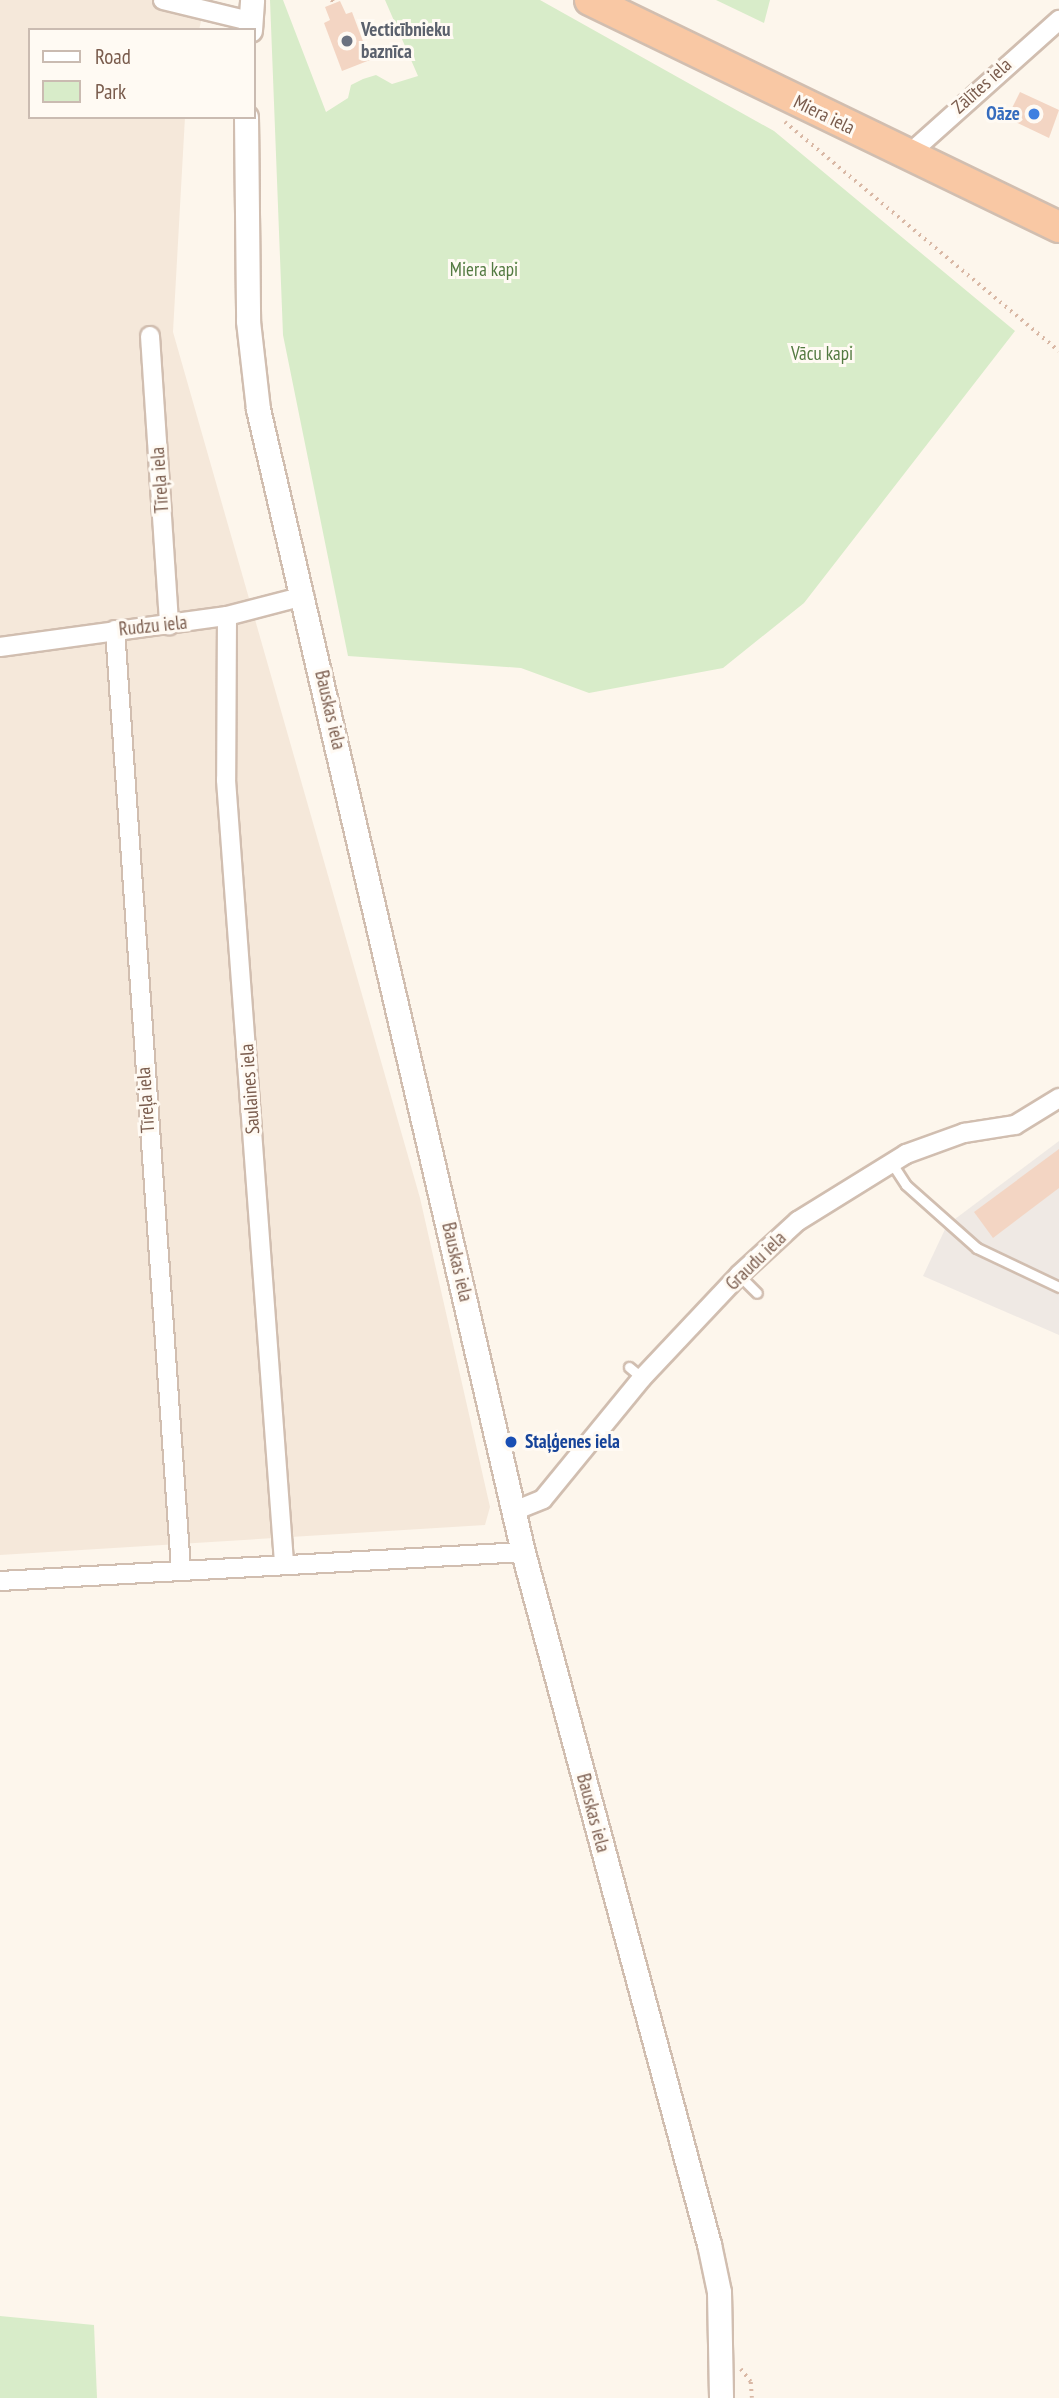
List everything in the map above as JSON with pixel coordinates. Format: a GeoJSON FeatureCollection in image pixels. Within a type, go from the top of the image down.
{"type":"FeatureCollection","features":[{"type":"Feature","properties":{"kind":"highway","name":"Miera iela"},"geometry":{"type":"LineString","coordinates":[[590,0],[1059,227]]}},
{"type":"Feature","properties":{"kind":"street"},"geometry":{"type":"LineString","coordinates":[[163,0],[251,17]]}},
{"type":"Feature","properties":{"kind":"street","name":"Zālītes iela"},"geometry":{"type":"LineString","coordinates":[[908,155],[1059,20]]}},
{"type":"Feature","properties":{"kind":"street","name":"Bauskas iela"},"geometry":{"type":"LineString","coordinates":[[246,119],[248,321],[258,409],[304,596],[523,1552],[709,2244],[719,2292],[721,2398]]}},
{"type":"Feature","properties":{"kind":"street","name":"Tīreļa iela"},"geometry":{"type":"LineString","coordinates":[[150,336],[169,625]]}},
{"type":"Feature","properties":{"kind":"street","name":"Rudzu iela"},"geometry":{"type":"LineString","coordinates":[[0,647],[227,617],[304,596]]}},
{"type":"Feature","properties":{"kind":"street","name":"Saulaines iela"},"geometry":{"type":"LineString","coordinates":[[227,617],[226,780],[284,1562]]}},
{"type":"Feature","properties":{"kind":"street","name":"Tīreļa iela"},"geometry":{"type":"LineString","coordinates":[[116,630],[181,1569]]}},
{"type":"Feature","properties":{"kind":"street","name":"Graudu iela"},"geometry":{"type":"LineString","coordinates":[[514,1511],[543,1499],[635,1373],[798,1221],[891,1162],[964,1133],[1015,1125],[1059,1098]]}},
{"type":"Feature","properties":{"kind":"street"},"geometry":{"type":"LineString","coordinates":[[0,1581],[284,1562],[523,1552]]}},
{"type":"Feature","properties":{"kind":"lane"},"geometry":{"type":"LineString","coordinates":[[891,1162],[906,1185],[976,1248],[1059,1287]]}},
{"type":"Feature","properties":{"kind":"lane"},"geometry":{"type":"LineString","coordinates":[[739,1275],[757,1293]]}},
{"type":"Feature","properties":{"kind":"path"},"geometry":{"type":"LineString","coordinates":[[778,116],[1059,351]]}},
{"type":"Feature","properties":{"kind":"shaded area"},"geometry":{"type":"Polygon","coordinates":[[[0,0],[206,0],[199,28],[28,28],[28,119],[185,119],[173,332],[420,1198],[490,1507],[485,1525],[0,1555],[0,0]]]}},
{"type":"Feature","properties":{"kind":"shaded area"},"geometry":{"type":"Polygon","coordinates":[[[1059,1141],[1059,1335],[923,1276],[947,1225],[1059,1141]]]}},
{"type":"Feature","properties":{"kind":"green space","name":"Miera kapi"},"geometry":{"type":"Polygon","coordinates":[[[270,0],[283,0],[326,112],[348,98],[351,85],[363,79],[376,75],[392,84],[418,76],[385,0],[540,0],[774,131],[1015,331],[804,603],[723,668],[589,693],[521,668],[348,656],[283,335],[270,0]]]}},
{"type":"Feature","properties":{"kind":"green space"},"geometry":{"type":"Polygon","coordinates":[[[716,0],[770,0],[764,23],[716,0]]]}},
{"type":"Feature","properties":{"kind":"green space"},"geometry":{"type":"Polygon","coordinates":[[[0,2316],[94,2325],[97,2398],[0,2398],[0,2316]]]}},
{"type":"Feature","properties":{"kind":"building","name":"Vecticībnieku baznīca"},"geometry":{"type":"Polygon","coordinates":[[[340,1],[346,14],[352,12],[370,60],[342,71],[324,23],[330,20],[325,7],[340,1]]]}},
{"type":"Feature","properties":{"kind":"building","name":"Oāze"},"geometry":{"type":"Polygon","coordinates":[[[1020,92],[1059,110],[1049,138],[1007,118],[1020,92]]]}},
{"type":"Feature","properties":{"kind":"building"},"geometry":{"type":"Polygon","coordinates":[[[1059,1149],[1059,1188],[993,1238],[974,1212],[1059,1149]]]}},
{"type":"Feature","properties":{"kind":"place","name":"Vecticībnieku baznīca"},"geometry":{"type":"Point","coordinates":[347,41]}},
{"type":"Feature","properties":{"kind":"place","name":"Oāze"},"geometry":{"type":"Point","coordinates":[1034,114]}},
{"type":"Feature","properties":{"kind":"place","name":"Staļģenes iela"},"geometry":{"type":"Point","coordinates":[511,1442]}},
{"type":"Feature","properties":{"kind":"park label","name":"Vācu kapi"},"geometry":{"type":"Point","coordinates":[822,354]}}]}
